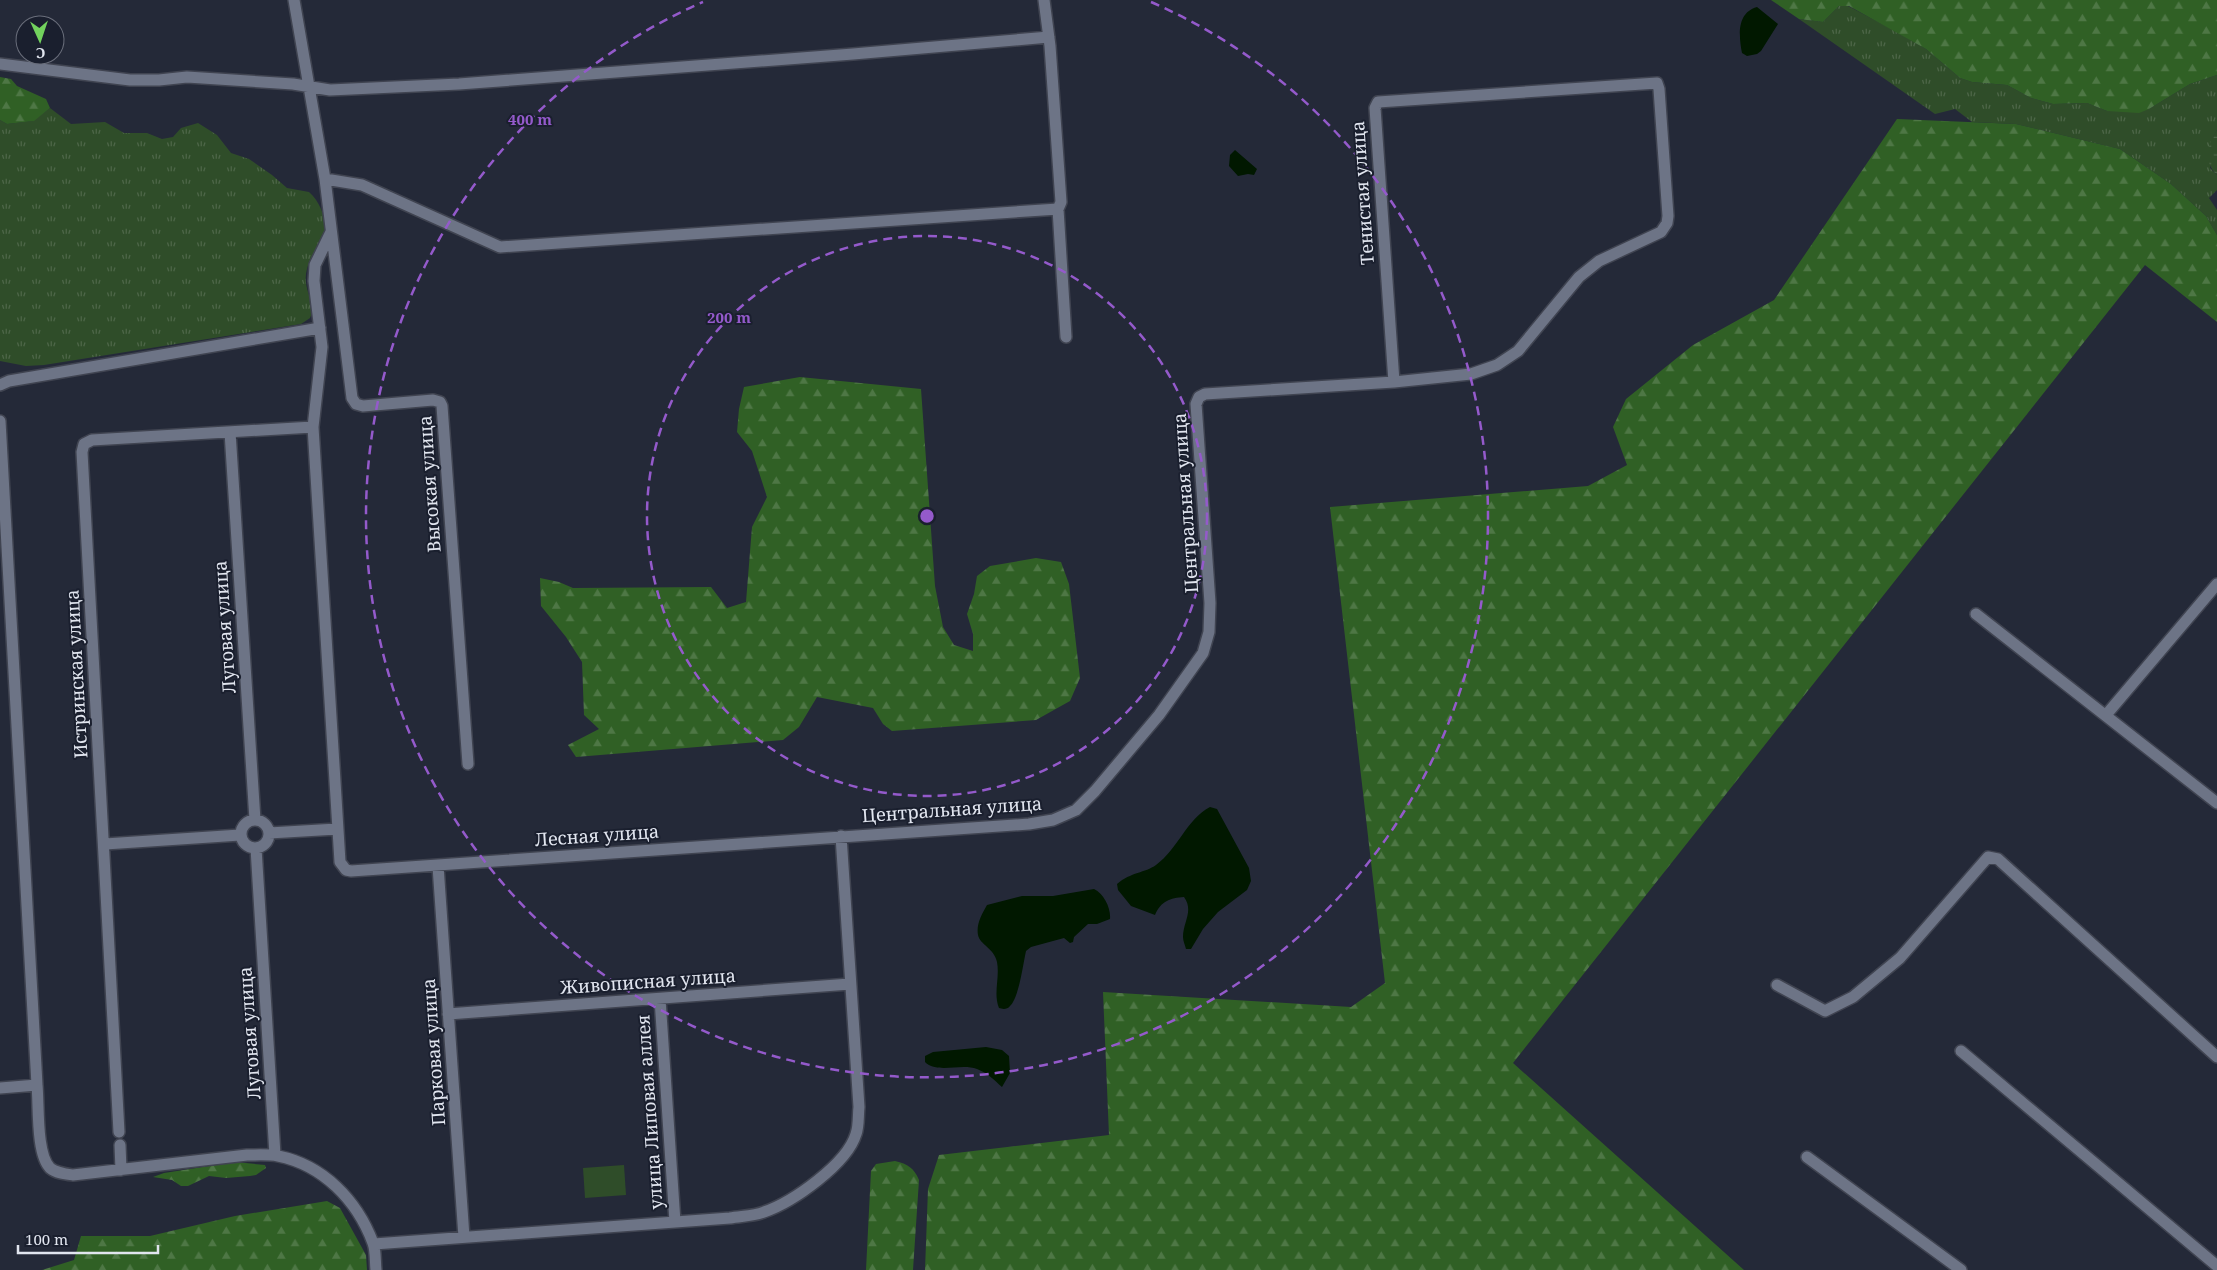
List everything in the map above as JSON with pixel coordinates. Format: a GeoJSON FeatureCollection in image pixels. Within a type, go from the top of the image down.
{"type":"FeatureCollection","features":[{"type":"Feature","properties":{"kind":"street"},"geometry":{"type":"LineString","coordinates":[[269,833],[337,829],[313,427],[320,374],[320,328],[314,281],[315,265],[331,232],[325,179],[294,0]]}},
{"type":"Feature","properties":{"kind":"street"},"geometry":{"type":"LineString","coordinates":[[1044,0],[1049,37],[1061,202],[1058,209],[1066,336]]}},
{"type":"Feature","properties":{"kind":"street"},"geometry":{"type":"LineString","coordinates":[[0,64],[130,80],[159,80],[187,77],[293,84],[330,90],[459,84],[1049,37]]}},
{"type":"Feature","properties":{"kind":"street","name":"Центральная улица"},"geometry":{"type":"LineString","coordinates":[[841,836],[1029,824],[1053,820],[1076,810],[1095,791],[1159,715],[1203,653],[1209,632],[1210,603],[1196,404],[1200,397],[1205,394],[1394,382],[1471,374],[1497,366],[1518,351],[1579,277],[1599,261],[1661,232],[1667,223],[1659,89],[1657,83]]}},
{"type":"Feature","properties":{"kind":"street","name":"Тенистая улица"},"geometry":{"type":"LineString","coordinates":[[1394,382],[1375,108],[1378,102],[1657,83]]}},
{"type":"Feature","properties":{"kind":"street"},"geometry":{"type":"LineString","coordinates":[[325,179],[362,185],[500,247],[1058,209]]}},
{"type":"Feature","properties":{"kind":"street","name":"Высокая улица"},"geometry":{"type":"LineString","coordinates":[[331,232],[352,398],[356,404],[363,406],[433,400],[440,402],[442,406],[468,764]]}},
{"type":"Feature","properties":{"kind":"street"},"geometry":{"type":"LineString","coordinates":[[0,385],[9,381],[320,328]]}},
{"type":"Feature","properties":{"kind":"street"},"geometry":{"type":"LineString","coordinates":[[0,421],[37,1085],[42,1149],[45,1160],[50,1168],[73,1175],[247,1156],[275,1155],[299,1161],[323,1174],[340,1189],[357,1211],[374,1244],[376,1270]]}},
{"type":"Feature","properties":{"kind":"street","name":"Истринская улица"},"geometry":{"type":"LineString","coordinates":[[119,1132],[105,844],[82,452],[84,444],[92,440],[313,427]]}},
{"type":"Feature","properties":{"kind":"street","name":"Луговая улица"},"geometry":{"type":"LineString","coordinates":[[230,432],[256,820]]}},
{"type":"Feature","properties":{"kind":"street"},"geometry":{"type":"LineString","coordinates":[[0,560],[8,570]]}},
{"type":"Feature","properties":{"kind":"street"},"geometry":{"type":"LineString","coordinates":[[2106,715],[2217,584]]}},
{"type":"Feature","properties":{"kind":"street"},"geometry":{"type":"LineString","coordinates":[[1976,614],[2217,803]]}},
{"type":"Feature","properties":{"kind":"street"},"geometry":{"type":"LineString","coordinates":[[256,820],[267,826],[269,833],[268,840],[263,846],[256,848],[248,847],[240,835],[242,827],[248,822],[256,820]]}},
{"type":"Feature","properties":{"kind":"street","name":"Лесная улица"},"geometry":{"type":"LineString","coordinates":[[337,829],[340,862],[346,870],[438,866],[841,836]]}},
{"type":"Feature","properties":{"kind":"street"},"geometry":{"type":"LineString","coordinates":[[105,844],[240,835]]}},
{"type":"Feature","properties":{"kind":"street"},"geometry":{"type":"LineString","coordinates":[[374,1244],[730,1218],[764,1212],[788,1201],[826,1173],[844,1154],[856,1134],[859,1107],[841,836]]}},
{"type":"Feature","properties":{"kind":"street","name":"Луговая улица"},"geometry":{"type":"LineString","coordinates":[[256,848],[275,1155]]}},
{"type":"Feature","properties":{"kind":"street"},"geometry":{"type":"LineString","coordinates":[[1776,986],[1825,1011],[1853,997],[1900,958],[1988,857],[1998,859],[2217,1057]]}},
{"type":"Feature","properties":{"kind":"street","name":"Парковая улица"},"geometry":{"type":"LineString","coordinates":[[438,866],[464,1237]]}},
{"type":"Feature","properties":{"kind":"street","name":"Живописная улица"},"geometry":{"type":"LineString","coordinates":[[448,1014],[850,984]]}},
{"type":"Feature","properties":{"kind":"street","name":"улица Липовая аллея"},"geometry":{"type":"LineString","coordinates":[[660,999],[675,1222]]}},
{"type":"Feature","properties":{"kind":"street"},"geometry":{"type":"LineString","coordinates":[[1961,1051],[2217,1266]]}},
{"type":"Feature","properties":{"kind":"street"},"geometry":{"type":"LineString","coordinates":[[0,1088],[37,1085]]}},
{"type":"Feature","properties":{"kind":"street"},"geometry":{"type":"LineString","coordinates":[[120,1145],[121,1170]]}},
{"type":"Feature","properties":{"kind":"street"},"geometry":{"type":"LineString","coordinates":[[1807,1157],[1961,1270]]}},
{"type":"Feature","properties":{"kind":"green space"},"geometry":{"type":"Polygon","coordinates":[[[1771,0],[2217,0],[2217,75],[2190,84],[2139,113],[2107,111],[2087,103],[2053,104],[2031,98],[2007,85],[1972,82],[1960,78],[1926,49],[1849,6],[1839,6],[1823,22],[1799,19],[1771,0]]]}},
{"type":"Feature","properties":{"kind":"green space"},"geometry":{"type":"Polygon","coordinates":[[[1839,6],[1848,6],[1926,49],[1960,78],[1972,82],[2007,85],[2031,98],[2053,104],[2087,103],[2107,111],[2149,109],[2190,84],[2217,75],[2217,130],[2213,137],[2210,168],[2217,175],[2217,190],[2209,198],[2217,210],[2217,235],[2206,216],[2171,184],[2120,149],[2016,124],[1972,122],[1955,109],[1935,114],[1799,19],[1823,22],[1839,6]]]}},
{"type":"Feature","properties":{"kind":"green space"},"geometry":{"type":"Polygon","coordinates":[[[0,77],[11,79],[17,86],[46,99],[50,108],[34,121],[7,124],[0,120],[0,77]]]}},
{"type":"Feature","properties":{"kind":"green space"},"geometry":{"type":"Polygon","coordinates":[[[50,108],[71,124],[105,122],[124,133],[147,133],[162,139],[173,137],[181,128],[198,123],[217,135],[231,153],[249,159],[287,188],[309,192],[319,204],[325,227],[323,243],[309,264],[306,274],[307,289],[314,307],[310,318],[301,324],[44,365],[26,366],[0,361],[0,120],[7,124],[33,121],[50,108]]]}},
{"type":"Feature","properties":{"kind":"green space"},"geometry":{"type":"Polygon","coordinates":[[[1897,119],[2016,124],[2120,149],[2171,184],[2206,216],[2217,235],[2217,322],[2145,265],[1513,1063],[1744,1270],[925,1270],[928,1189],[939,1155],[1109,1135],[1103,992],[1351,1007],[1385,983],[1330,507],[1588,486],[1627,465],[1613,427],[1626,399],[1693,345],[1774,300],[1897,119]]]}},
{"type":"Feature","properties":{"kind":"green space"},"geometry":{"type":"Polygon","coordinates":[[[2217,130],[2217,175],[2210,165],[2208,153],[2217,130]]]}},
{"type":"Feature","properties":{"kind":"green space"},"geometry":{"type":"Polygon","coordinates":[[[800,377],[921,389],[935,586],[943,627],[954,645],[973,651],[973,634],[967,614],[974,594],[977,576],[990,566],[1036,558],[1061,562],[1069,584],[1080,678],[1070,701],[1036,720],[892,731],[883,724],[873,708],[817,697],[799,727],[783,740],[576,757],[568,745],[599,729],[584,715],[582,662],[566,637],[541,606],[540,578],[559,582],[573,588],[711,587],[727,608],[746,602],[752,527],[767,497],[752,451],[737,432],[739,409],[744,387],[800,377]]]}},
{"type":"Feature","properties":{"kind":"green space"},"geometry":{"type":"Polygon","coordinates":[[[895,1161],[910,1167],[919,1180],[913,1270],[866,1270],[871,1171],[876,1164],[895,1161]]]}},
{"type":"Feature","properties":{"kind":"green space"},"geometry":{"type":"Polygon","coordinates":[[[235,1162],[265,1165],[266,1168],[256,1175],[250,1176],[226,1178],[209,1176],[188,1186],[181,1186],[172,1180],[153,1177],[164,1173],[235,1162]]]}},
{"type":"Feature","properties":{"kind":"green space"},"geometry":{"type":"Polygon","coordinates":[[[624,1165],[626,1195],[585,1198],[583,1168],[624,1165]]]}},
{"type":"Feature","properties":{"kind":"green space"},"geometry":{"type":"Polygon","coordinates":[[[327,1201],[340,1208],[366,1255],[367,1270],[42,1270],[74,1260],[81,1236],[150,1236],[235,1216],[327,1201]]]}},
{"type":"Feature","properties":{"kind":"shaded area"},"geometry":{"type":"Polygon","coordinates":[[[1757,7],[1778,24],[1761,51],[1747,56],[1742,53],[1740,26],[1745,14],[1757,7]]]}},
{"type":"Feature","properties":{"kind":"shaded area"},"geometry":{"type":"Polygon","coordinates":[[[1235,150],[1257,169],[1254,175],[1238,176],[1229,166],[1230,155],[1235,150]]]}},
{"type":"Feature","properties":{"kind":"shaded area"},"geometry":{"type":"Polygon","coordinates":[[[1210,807],[1217,809],[1249,868],[1251,881],[1247,890],[1218,912],[1203,929],[1191,949],[1186,949],[1183,932],[1188,907],[1184,897],[1166,901],[1160,906],[1155,915],[1131,906],[1118,890],[1117,884],[1127,877],[1156,865],[1170,851],[1195,819],[1210,807]]]}},
{"type":"Feature","properties":{"kind":"shaded area"},"geometry":{"type":"Polygon","coordinates":[[[1094,889],[1101,894],[1106,902],[1110,919],[1097,924],[1088,924],[1074,937],[1073,942],[1070,943],[1064,938],[1031,947],[1026,951],[1016,996],[1010,1006],[1003,1009],[999,1008],[997,1002],[997,962],[993,953],[981,941],[978,935],[981,916],[987,905],[1022,896],[1053,896],[1094,889]]]}},
{"type":"Feature","properties":{"kind":"shaded area"},"geometry":{"type":"Polygon","coordinates":[[[986,1047],[1002,1050],[1009,1056],[1010,1073],[1002,1087],[988,1075],[971,1067],[943,1068],[930,1066],[925,1062],[925,1056],[933,1052],[986,1047]]]}}]}
